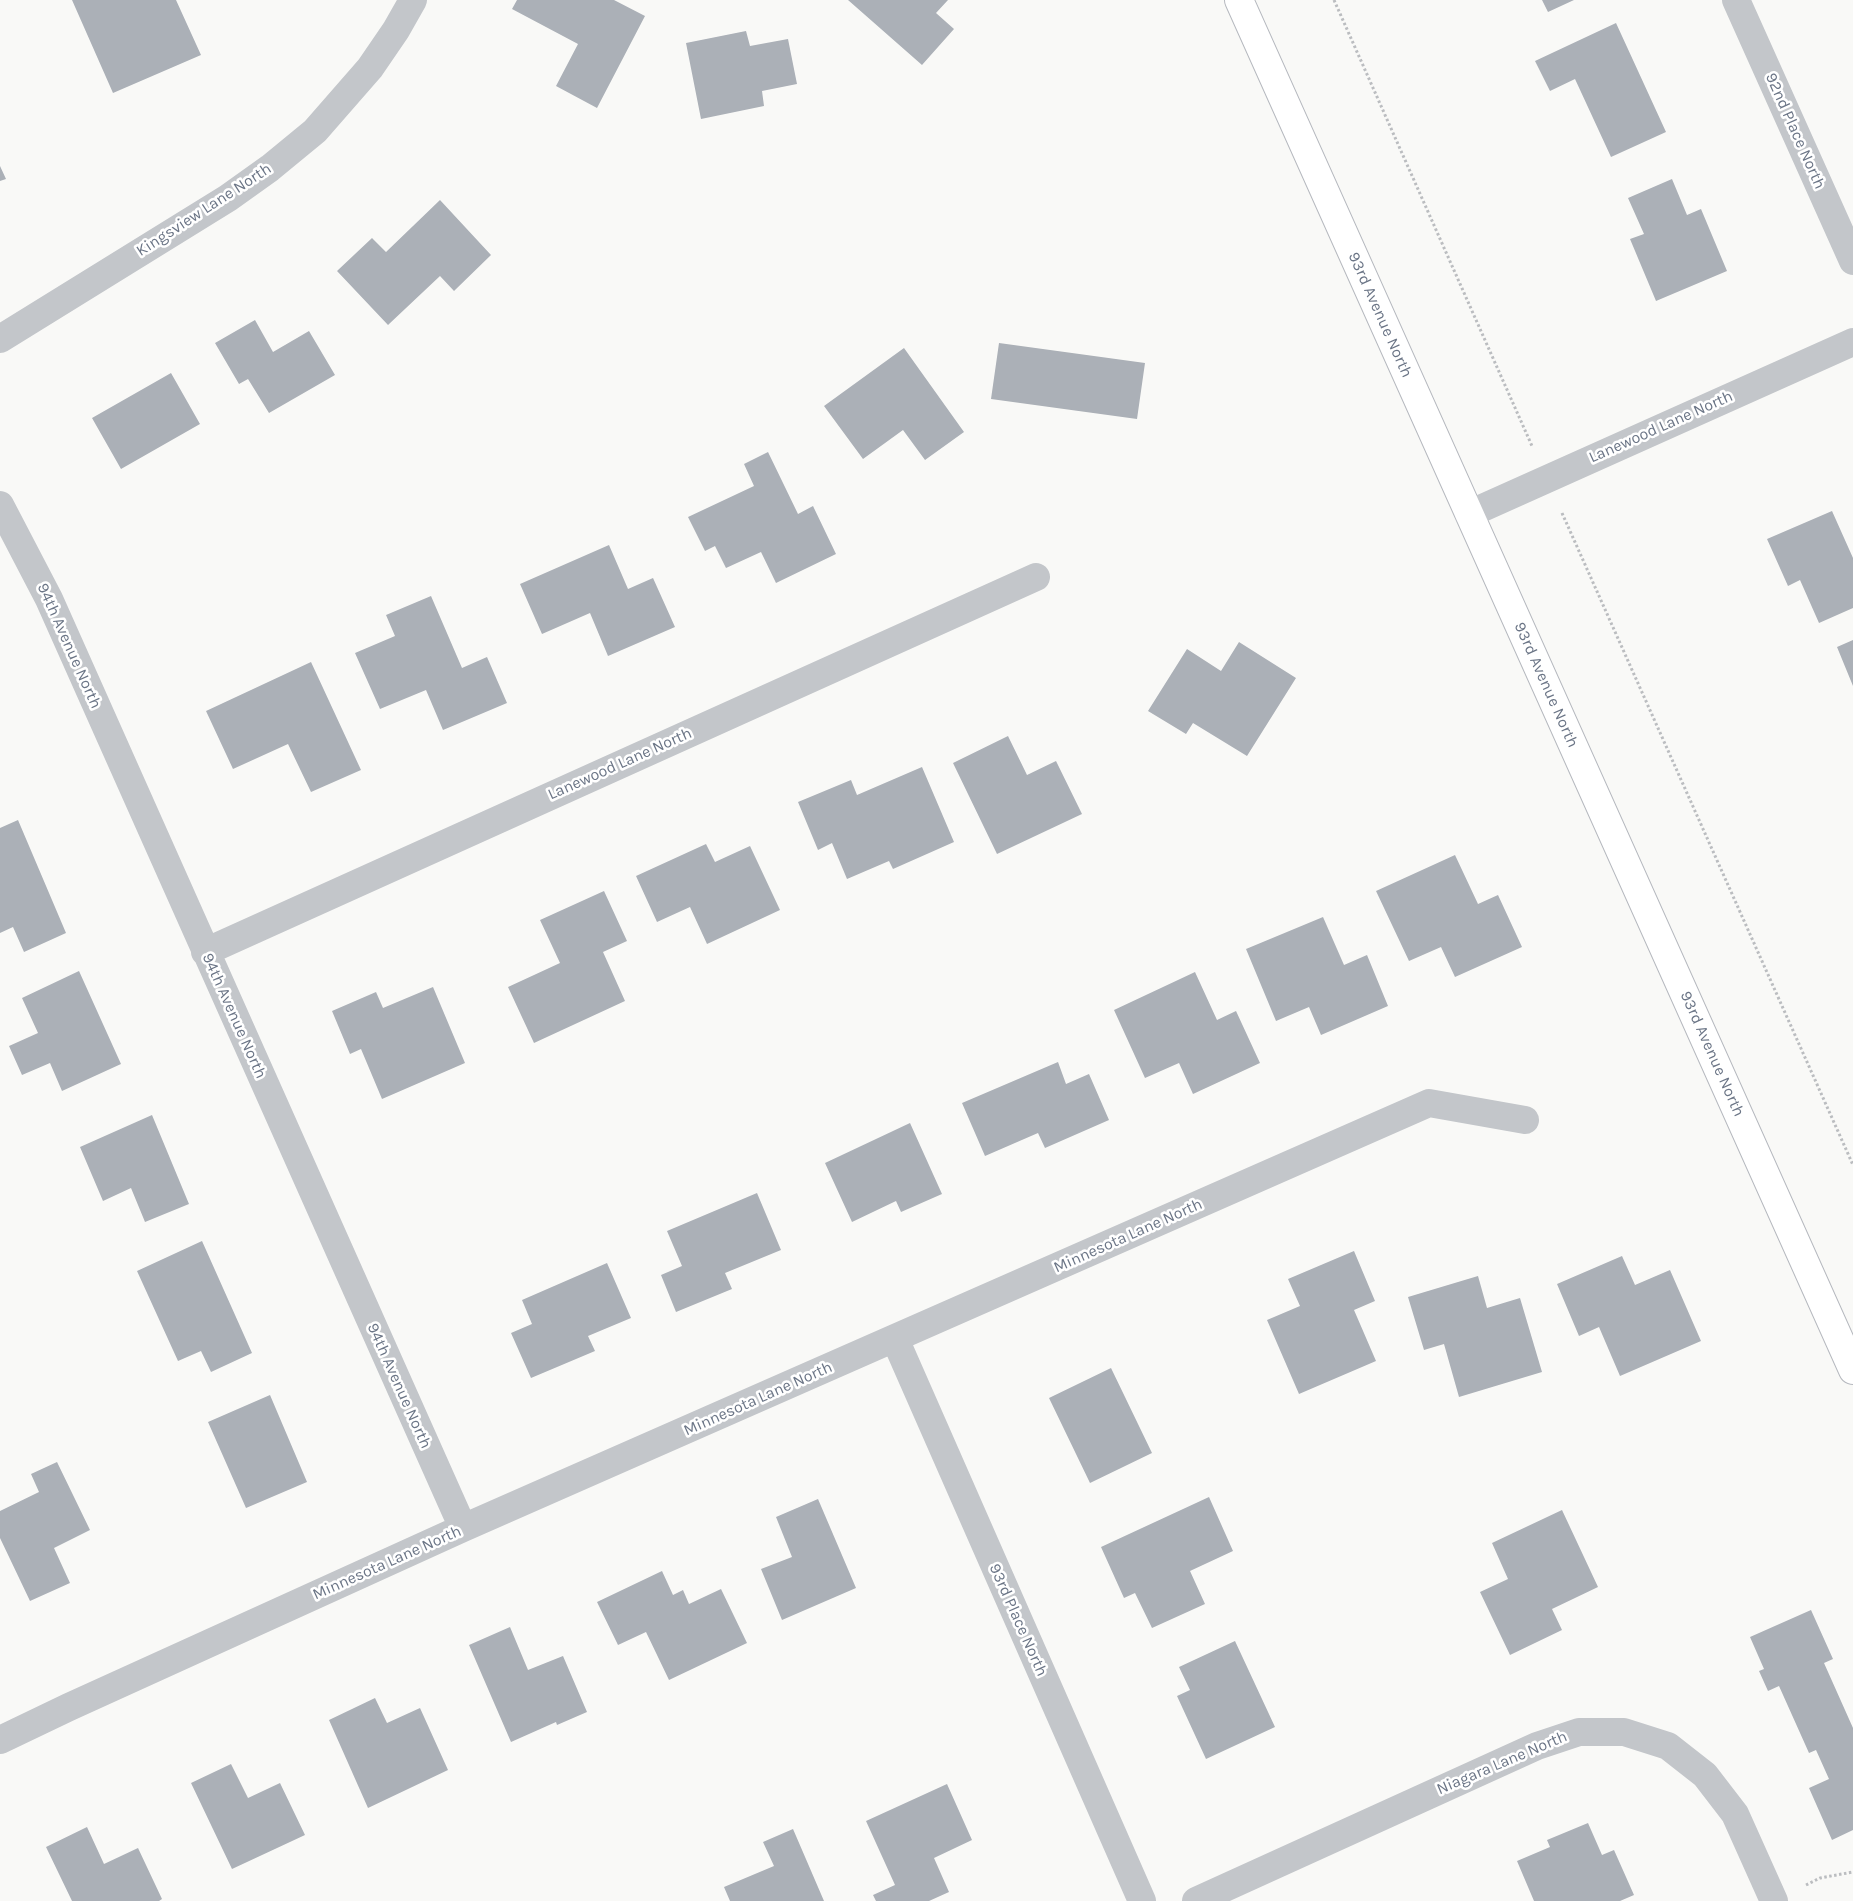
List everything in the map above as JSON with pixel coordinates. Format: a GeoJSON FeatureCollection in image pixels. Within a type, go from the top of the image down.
{"type":"FeatureCollection","features":[{"type":"Feature","properties":{"kind":"main road","name":"93rd Avenue North"},"geometry":{"type":"LineString","coordinates":[[1239,0],[1853,1370]]}},
{"type":"Feature","properties":{"kind":"street","name":"Kingsview Lane North"},"geometry":{"type":"LineString","coordinates":[[0,339],[228,198],[270,168],[315,131],[370,68],[396,30],[413,0]]}},
{"type":"Feature","properties":{"kind":"street","name":"92nd Place North"},"geometry":{"type":"LineString","coordinates":[[1736,0],[1853,262]]}},
{"type":"Feature","properties":{"kind":"street","name":"Lanewood Lane North"},"geometry":{"type":"LineString","coordinates":[[1470,514],[1853,342]]}},
{"type":"Feature","properties":{"kind":"street","name":"94th Avenue North"},"geometry":{"type":"LineString","coordinates":[[0,505],[49,599],[462,1528]]}},
{"type":"Feature","properties":{"kind":"street","name":"Lanewood Lane North"},"geometry":{"type":"LineString","coordinates":[[205,952],[1036,577]]}},
{"type":"Feature","properties":{"kind":"street","name":"Minnesota Lane North"},"geometry":{"type":"LineString","coordinates":[[0,1740],[69,1706],[462,1528],[1429,1103],[1525,1120]]}},
{"type":"Feature","properties":{"kind":"street","name":"93rd Place North"},"geometry":{"type":"LineString","coordinates":[[895,1339],[1142,1901]]}},
{"type":"Feature","properties":{"kind":"street","name":"Niagara Lane North"},"geometry":{"type":"LineString","coordinates":[[1196,1901],[1537,1746],[1579,1732],[1624,1732],[1668,1746],[1705,1776],[1735,1814],[1786,1895]]}},
{"type":"Feature","properties":{"kind":"path"},"geometry":{"type":"LineString","coordinates":[[1334,0],[1853,1166]]}},
{"type":"Feature","properties":{"kind":"path"},"geometry":{"type":"LineString","coordinates":[[1786,1895],[1820,1878],[1853,1872]]}},
{"type":"Feature","properties":{"kind":"building"},"geometry":{"type":"Polygon","coordinates":[[[72,0],[176,0],[201,55],[113,93],[72,0]]]}},
{"type":"Feature","properties":{"kind":"building"},"geometry":{"type":"Polygon","coordinates":[[[517,0],[614,0],[645,16],[597,108],[556,86],[578,44],[512,9],[517,0]]]}},
{"type":"Feature","properties":{"kind":"building"},"geometry":{"type":"Polygon","coordinates":[[[848,0],[948,0],[936,13],[954,29],[922,65],[848,0]]]}},
{"type":"Feature","properties":{"kind":"building"},"geometry":{"type":"Polygon","coordinates":[[[1542,0],[1574,0],[1548,12],[1542,0]]]}},
{"type":"Feature","properties":{"kind":"building"},"geometry":{"type":"Polygon","coordinates":[[[1616,23],[1666,132],[1611,157],[1575,79],[1550,91],[1535,61],[1616,23]]]}},
{"type":"Feature","properties":{"kind":"building"},"geometry":{"type":"Polygon","coordinates":[[[746,31],[750,46],[788,39],[797,84],[762,91],[764,106],[701,119],[686,43],[746,31]]]}},
{"type":"Feature","properties":{"kind":"building"},"geometry":{"type":"Polygon","coordinates":[[[0,166],[6,179],[0,181],[0,166]]]}},
{"type":"Feature","properties":{"kind":"building"},"geometry":{"type":"Polygon","coordinates":[[[1672,179],[1687,215],[1701,209],[1727,271],[1656,301],[1630,239],[1644,234],[1628,198],[1672,179]]]}},
{"type":"Feature","properties":{"kind":"building"},"geometry":{"type":"Polygon","coordinates":[[[440,200],[491,255],[454,291],[440,276],[388,325],[337,271],[372,238],[386,252],[440,200]]]}},
{"type":"Feature","properties":{"kind":"building"},"geometry":{"type":"Polygon","coordinates":[[[255,320],[273,352],[309,331],[335,375],[269,413],[248,379],[239,384],[215,343],[255,320]]]}},
{"type":"Feature","properties":{"kind":"building"},"geometry":{"type":"Polygon","coordinates":[[[999,343],[1145,363],[1137,419],[991,399],[999,343]]]}},
{"type":"Feature","properties":{"kind":"building"},"geometry":{"type":"Polygon","coordinates":[[[904,348],[964,432],[925,460],[903,430],[863,459],[824,406],[904,348]]]}},
{"type":"Feature","properties":{"kind":"building"},"geometry":{"type":"Polygon","coordinates":[[[171,373],[200,424],[121,469],[92,418],[171,373]]]}},
{"type":"Feature","properties":{"kind":"building"},"geometry":{"type":"Polygon","coordinates":[[[768,452],[798,514],[813,506],[836,554],[776,583],[761,552],[726,568],[715,546],[705,551],[688,517],[754,486],[744,464],[768,452]]]}},
{"type":"Feature","properties":{"kind":"building"},"geometry":{"type":"Polygon","coordinates":[[[1832,511],[1853,558],[1853,608],[1819,623],[1800,580],[1788,586],[1767,539],[1832,511]]]}},
{"type":"Feature","properties":{"kind":"building"},"geometry":{"type":"Polygon","coordinates":[[[609,545],[628,589],[653,578],[675,627],[608,656],[590,613],[542,634],[520,584],[609,545]]]}},
{"type":"Feature","properties":{"kind":"building"},"geometry":{"type":"Polygon","coordinates":[[[431,596],[462,668],[487,657],[507,703],[443,730],[426,690],[380,709],[355,653],[395,636],[386,615],[431,596]]]}},
{"type":"Feature","properties":{"kind":"building"},"geometry":{"type":"Polygon","coordinates":[[[1853,640],[1853,686],[1837,647],[1853,640]]]}},
{"type":"Feature","properties":{"kind":"building"},"geometry":{"type":"Polygon","coordinates":[[[1239,642],[1296,678],[1247,756],[1193,723],[1186,734],[1148,711],[1187,649],[1221,671],[1239,642]]]}},
{"type":"Feature","properties":{"kind":"building"},"geometry":{"type":"Polygon","coordinates":[[[311,662],[361,770],[311,792],[288,744],[233,769],[206,711],[311,662]]]}},
{"type":"Feature","properties":{"kind":"building"},"geometry":{"type":"Polygon","coordinates":[[[1008,736],[1027,775],[1056,761],[1082,814],[997,854],[953,763],[1008,736]]]}},
{"type":"Feature","properties":{"kind":"building"},"geometry":{"type":"Polygon","coordinates":[[[922,767],[954,842],[893,869],[889,861],[847,879],[832,843],[818,850],[798,802],[851,780],[857,795],[922,767]]]}},
{"type":"Feature","properties":{"kind":"building"},"geometry":{"type":"Polygon","coordinates":[[[18,820],[66,933],[24,952],[13,927],[0,933],[0,828],[18,820]]]}},
{"type":"Feature","properties":{"kind":"building"},"geometry":{"type":"Polygon","coordinates":[[[706,844],[715,862],[750,846],[780,910],[707,944],[690,907],[657,922],[636,876],[706,844]]]}},
{"type":"Feature","properties":{"kind":"building"},"geometry":{"type":"Polygon","coordinates":[[[1455,855],[1478,904],[1498,895],[1522,947],[1455,977],[1441,947],[1409,961],[1376,891],[1455,855]]]}},
{"type":"Feature","properties":{"kind":"building"},"geometry":{"type":"Polygon","coordinates":[[[604,891],[627,941],[603,952],[625,1001],[534,1043],[508,987],[560,963],[540,920],[604,891]]]}},
{"type":"Feature","properties":{"kind":"building"},"geometry":{"type":"Polygon","coordinates":[[[1323,917],[1344,965],[1367,955],[1388,1006],[1321,1035],[1309,1007],[1276,1021],[1246,949],[1323,917]]]}},
{"type":"Feature","properties":{"kind":"building"},"geometry":{"type":"Polygon","coordinates":[[[79,971],[121,1064],[62,1091],[50,1063],[22,1075],[9,1046],[38,1033],[22,998],[79,971]]]}},
{"type":"Feature","properties":{"kind":"building"},"geometry":{"type":"Polygon","coordinates":[[[1195,972],[1217,1020],[1236,1011],[1260,1063],[1193,1094],[1179,1063],[1145,1078],[1114,1010],[1195,972]]]}},
{"type":"Feature","properties":{"kind":"building"},"geometry":{"type":"Polygon","coordinates":[[[433,987],[465,1063],[382,1099],[361,1049],[350,1054],[332,1011],[376,992],[383,1008],[433,987]]]}},
{"type":"Feature","properties":{"kind":"building"},"geometry":{"type":"Polygon","coordinates":[[[1058,1062],[1066,1084],[1089,1074],[1109,1120],[1045,1148],[1038,1133],[985,1156],[962,1103],[1058,1062]]]}},
{"type":"Feature","properties":{"kind":"building"},"geometry":{"type":"Polygon","coordinates":[[[152,1115],[189,1204],[145,1222],[131,1188],[103,1201],[80,1147],[152,1115]]]}},
{"type":"Feature","properties":{"kind":"building"},"geometry":{"type":"Polygon","coordinates":[[[910,1123],[942,1194],[901,1212],[896,1201],[852,1222],[825,1163],[910,1123]]]}},
{"type":"Feature","properties":{"kind":"building"},"geometry":{"type":"Polygon","coordinates":[[[757,1193],[781,1250],[725,1273],[732,1289],[676,1312],[661,1275],[682,1266],[667,1231],[757,1193]]]}},
{"type":"Feature","properties":{"kind":"building"},"geometry":{"type":"Polygon","coordinates":[[[202,1241],[252,1353],[211,1372],[201,1351],[178,1361],[137,1271],[202,1241]]]}},
{"type":"Feature","properties":{"kind":"building"},"geometry":{"type":"Polygon","coordinates":[[[1354,1251],[1375,1301],[1354,1310],[1376,1361],[1299,1394],[1267,1320],[1300,1306],[1288,1279],[1354,1251]]]}},
{"type":"Feature","properties":{"kind":"building"},"geometry":{"type":"Polygon","coordinates":[[[1622,1256],[1635,1285],[1670,1270],[1701,1341],[1620,1376],[1599,1327],[1579,1336],[1557,1284],[1622,1256]]]}},
{"type":"Feature","properties":{"kind":"building"},"geometry":{"type":"Polygon","coordinates":[[[607,1263],[631,1318],[588,1336],[595,1351],[531,1378],[511,1333],[532,1324],[522,1300],[607,1263]]]}},
{"type":"Feature","properties":{"kind":"building"},"geometry":{"type":"Polygon","coordinates":[[[1478,1276],[1487,1308],[1520,1298],[1542,1372],[1459,1397],[1444,1344],[1424,1350],[1408,1297],[1478,1276]]]}},
{"type":"Feature","properties":{"kind":"building"},"geometry":{"type":"Polygon","coordinates":[[[1111,1368],[1152,1453],[1090,1483],[1049,1398],[1111,1368]]]}},
{"type":"Feature","properties":{"kind":"building"},"geometry":{"type":"Polygon","coordinates":[[[270,1395],[307,1482],[246,1508],[208,1422],[270,1395]]]}},
{"type":"Feature","properties":{"kind":"building"},"geometry":{"type":"Polygon","coordinates":[[[57,1462],[90,1530],[54,1548],[70,1583],[30,1601],[0,1538],[0,1511],[39,1492],[31,1474],[57,1462]]]}},
{"type":"Feature","properties":{"kind":"building"},"geometry":{"type":"Polygon","coordinates":[[[1209,1497],[1233,1551],[1190,1571],[1205,1604],[1152,1628],[1135,1593],[1124,1598],[1101,1547],[1209,1497]]]}},
{"type":"Feature","properties":{"kind":"building"},"geometry":{"type":"Polygon","coordinates":[[[818,1499],[856,1588],[782,1620],[761,1569],[792,1557],[776,1517],[818,1499]]]}},
{"type":"Feature","properties":{"kind":"building"},"geometry":{"type":"Polygon","coordinates":[[[1562,1510],[1598,1587],[1552,1609],[1562,1630],[1510,1655],[1480,1592],[1508,1579],[1492,1543],[1562,1510]]]}},
{"type":"Feature","properties":{"kind":"building"},"geometry":{"type":"Polygon","coordinates":[[[662,1571],[673,1595],[683,1590],[689,1604],[721,1589],[747,1643],[669,1680],[646,1632],[618,1645],[597,1602],[662,1571]]]}},
{"type":"Feature","properties":{"kind":"building"},"geometry":{"type":"Polygon","coordinates":[[[1811,1610],[1833,1659],[1824,1663],[1853,1728],[1853,1830],[1832,1840],[1809,1788],[1829,1779],[1816,1750],[1809,1753],[1779,1686],[1768,1691],[1759,1671],[1764,1669],[1750,1637],[1811,1610]]]}},
{"type":"Feature","properties":{"kind":"building"},"geometry":{"type":"Polygon","coordinates":[[[510,1627],[528,1670],[563,1656],[587,1712],[557,1725],[556,1722],[511,1742],[469,1645],[510,1627]]]}},
{"type":"Feature","properties":{"kind":"building"},"geometry":{"type":"Polygon","coordinates":[[[1235,1641],[1275,1727],[1206,1759],[1177,1696],[1190,1690],[1179,1667],[1235,1641]]]}},
{"type":"Feature","properties":{"kind":"building"},"geometry":{"type":"Polygon","coordinates":[[[375,1698],[387,1723],[420,1708],[448,1770],[368,1808],[329,1720],[375,1698]]]}},
{"type":"Feature","properties":{"kind":"building"},"geometry":{"type":"Polygon","coordinates":[[[231,1764],[248,1798],[280,1783],[305,1835],[232,1869],[191,1783],[231,1764]]]}},
{"type":"Feature","properties":{"kind":"building"},"geometry":{"type":"Polygon","coordinates":[[[947,1784],[972,1840],[934,1858],[949,1892],[929,1901],[876,1901],[873,1895],[895,1885],[866,1821],[947,1784]]]}},
{"type":"Feature","properties":{"kind":"building"},"geometry":{"type":"Polygon","coordinates":[[[1588,1823],[1602,1855],[1614,1850],[1634,1895],[1620,1901],[1534,1901],[1517,1861],[1550,1847],[1547,1840],[1588,1823]]]}},
{"type":"Feature","properties":{"kind":"building"},"geometry":{"type":"Polygon","coordinates":[[[87,1827],[104,1864],[138,1848],[162,1899],[159,1901],[72,1901],[46,1847],[87,1827]]]}},
{"type":"Feature","properties":{"kind":"building"},"geometry":{"type":"Polygon","coordinates":[[[793,1829],[824,1901],[730,1901],[724,1887],[774,1866],[763,1842],[793,1829]]]}}]}
